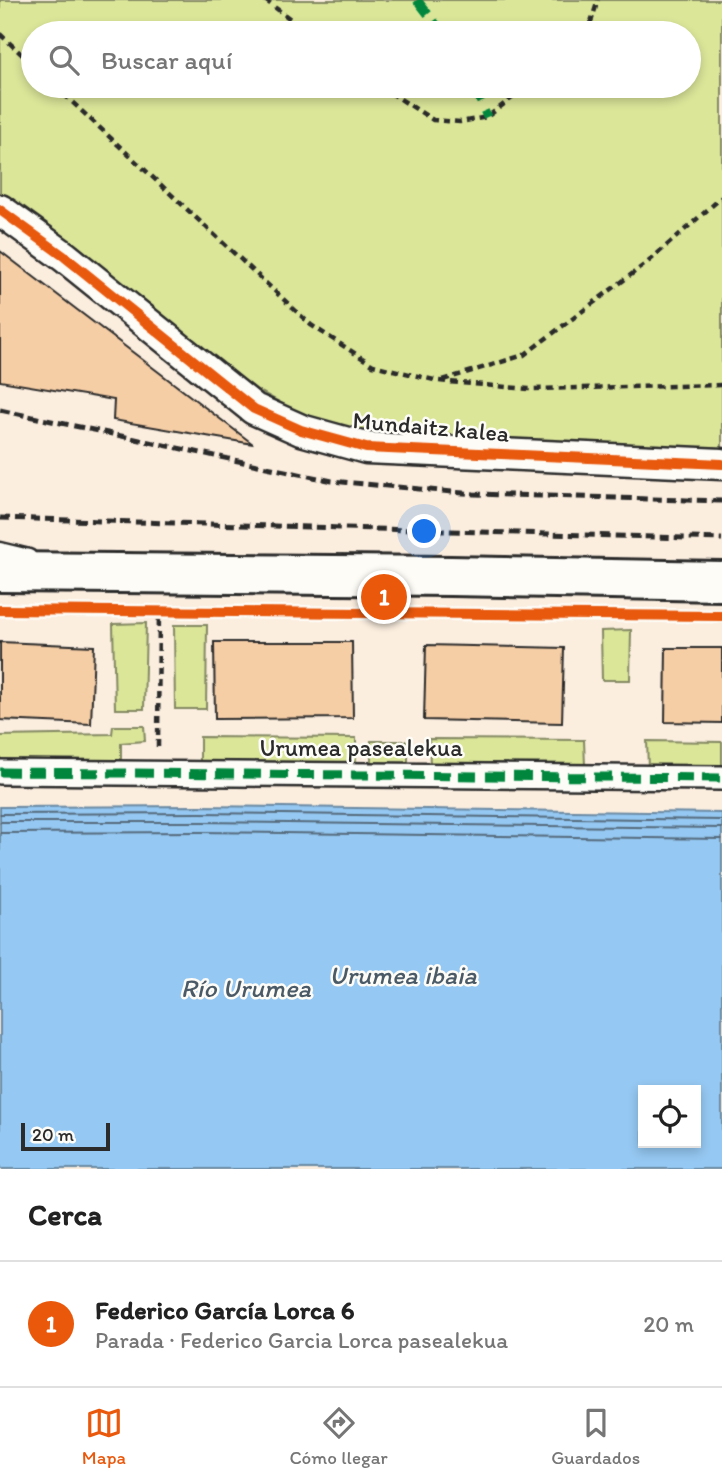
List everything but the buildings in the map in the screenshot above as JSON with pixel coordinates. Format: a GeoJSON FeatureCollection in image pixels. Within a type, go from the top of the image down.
{"type":"FeatureCollection","features":[{"type":"Feature","properties":{"kind":"main road"},"geometry":{"type":"LineString","coordinates":[[0,572],[722,581]]}},
{"type":"Feature","properties":{"kind":"street","name":"Mundaitz kalea"},"geometry":{"type":"LineString","coordinates":[[0,210],[65,257],[254,409],[301,430],[366,448],[722,464]]}},
{"type":"Feature","properties":{"kind":"street","name":"Urumea pasealekua"},"geometry":{"type":"LineString","coordinates":[[0,772],[722,778]]}},
{"type":"Feature","properties":{"kind":"lane"},"geometry":{"type":"LineString","coordinates":[[0,550],[97,573]]}},
{"type":"Feature","properties":{"kind":"path"},"geometry":{"type":"LineString","coordinates":[[265,0],[293,21]]}},
{"type":"Feature","properties":{"kind":"path"},"geometry":{"type":"LineString","coordinates":[[591,21],[598,0]]}},
{"type":"Feature","properties":{"kind":"path"},"geometry":{"type":"LineString","coordinates":[[0,34],[21,54]]}},
{"type":"Feature","properties":{"kind":"path"},"geometry":{"type":"LineString","coordinates":[[68,98],[311,325],[373,365],[438,381],[529,389],[722,385]]}},
{"type":"Feature","properties":{"kind":"path"},"geometry":{"type":"LineString","coordinates":[[399,98],[433,120],[460,122],[487,117],[512,98]]}},
{"type":"Feature","properties":{"kind":"path"},"geometry":{"type":"LineString","coordinates":[[438,381],[524,355],[648,262],[722,197]]}},
{"type":"Feature","properties":{"kind":"path"},"geometry":{"type":"LineString","coordinates":[[158,773],[159,573]]}},
{"type":"Feature","properties":{"kind":"path"},"geometry":{"type":"LineString","coordinates":[[146,611],[173,611]]}},
{"type":"Feature","properties":{"kind":"green space"},"geometry":{"type":"Polygon","coordinates":[[[0,0],[722,0],[722,449],[375,435],[310,419],[256,389],[0,193],[0,0]]]}},
{"type":"Feature","properties":{"kind":"green space"},"geometry":{"type":"Polygon","coordinates":[[[146,623],[144,709],[115,709],[113,624],[146,623]]]}},
{"type":"Feature","properties":{"kind":"green space"},"geometry":{"type":"Polygon","coordinates":[[[174,625],[207,625],[206,709],[175,709],[174,625]]]}},
{"type":"Feature","properties":{"kind":"green space"},"geometry":{"type":"Polygon","coordinates":[[[631,630],[630,680],[602,680],[601,631],[631,630]]]}},
{"type":"Feature","properties":{"kind":"green space"},"geometry":{"type":"Polygon","coordinates":[[[113,726],[144,726],[145,741],[121,743],[121,762],[0,762],[0,736],[112,734],[113,726]]]}},
{"type":"Feature","properties":{"kind":"green space"},"geometry":{"type":"Polygon","coordinates":[[[200,737],[356,738],[356,764],[200,763],[200,737]]]}},
{"type":"Feature","properties":{"kind":"green space"},"geometry":{"type":"Polygon","coordinates":[[[429,739],[584,740],[585,766],[430,765],[429,739]]]}},
{"type":"Feature","properties":{"kind":"green space"},"geometry":{"type":"Polygon","coordinates":[[[371,741],[408,741],[408,764],[371,765],[371,741]]]}},
{"type":"Feature","properties":{"kind":"green space"},"geometry":{"type":"Polygon","coordinates":[[[647,741],[722,742],[722,768],[648,768],[647,741]]]}},
{"type":"Feature","properties":{"kind":"water","name":"Río Urumea"},"geometry":{"type":"Polygon","coordinates":[[[200,806],[722,813],[722,1169],[0,1169],[0,807],[200,806]]]}},
{"type":"Feature","properties":{"kind":"railway"},"geometry":{"type":"LineString","coordinates":[[0,410],[332,481],[474,494],[722,501]]}},
{"type":"Feature","properties":{"kind":"railway"},"geometry":{"type":"LineString","coordinates":[[0,518],[722,539]]}},
{"type":"Feature","properties":{"kind":"marked path"},"geometry":{"type":"LineString","coordinates":[[417,0],[434,21]]}},
{"type":"Feature","properties":{"kind":"marked path"},"geometry":{"type":"LineString","coordinates":[[479,98],[487,117]]}},
{"type":"Feature","properties":{"kind":"marked path"},"geometry":{"type":"LineString","coordinates":[[0,772],[722,778]]}},
{"type":"Feature","properties":{"kind":"cycle path"},"geometry":{"type":"LineString","coordinates":[[0,210],[65,257],[254,409],[301,430],[366,448],[722,464]]}},
{"type":"Feature","properties":{"kind":"cycle path"},"geometry":{"type":"LineString","coordinates":[[0,610],[722,616]]}},
{"type":"Feature","properties":{"kind":"place","name":"Federico García Lorca 6"},"geometry":{"type":"Point","coordinates":[384,597]}},
{"type":"Feature","properties":{"kind":"water label","name":"Urumea ibaia"},"geometry":{"type":"Point","coordinates":[403,975]}}]}
